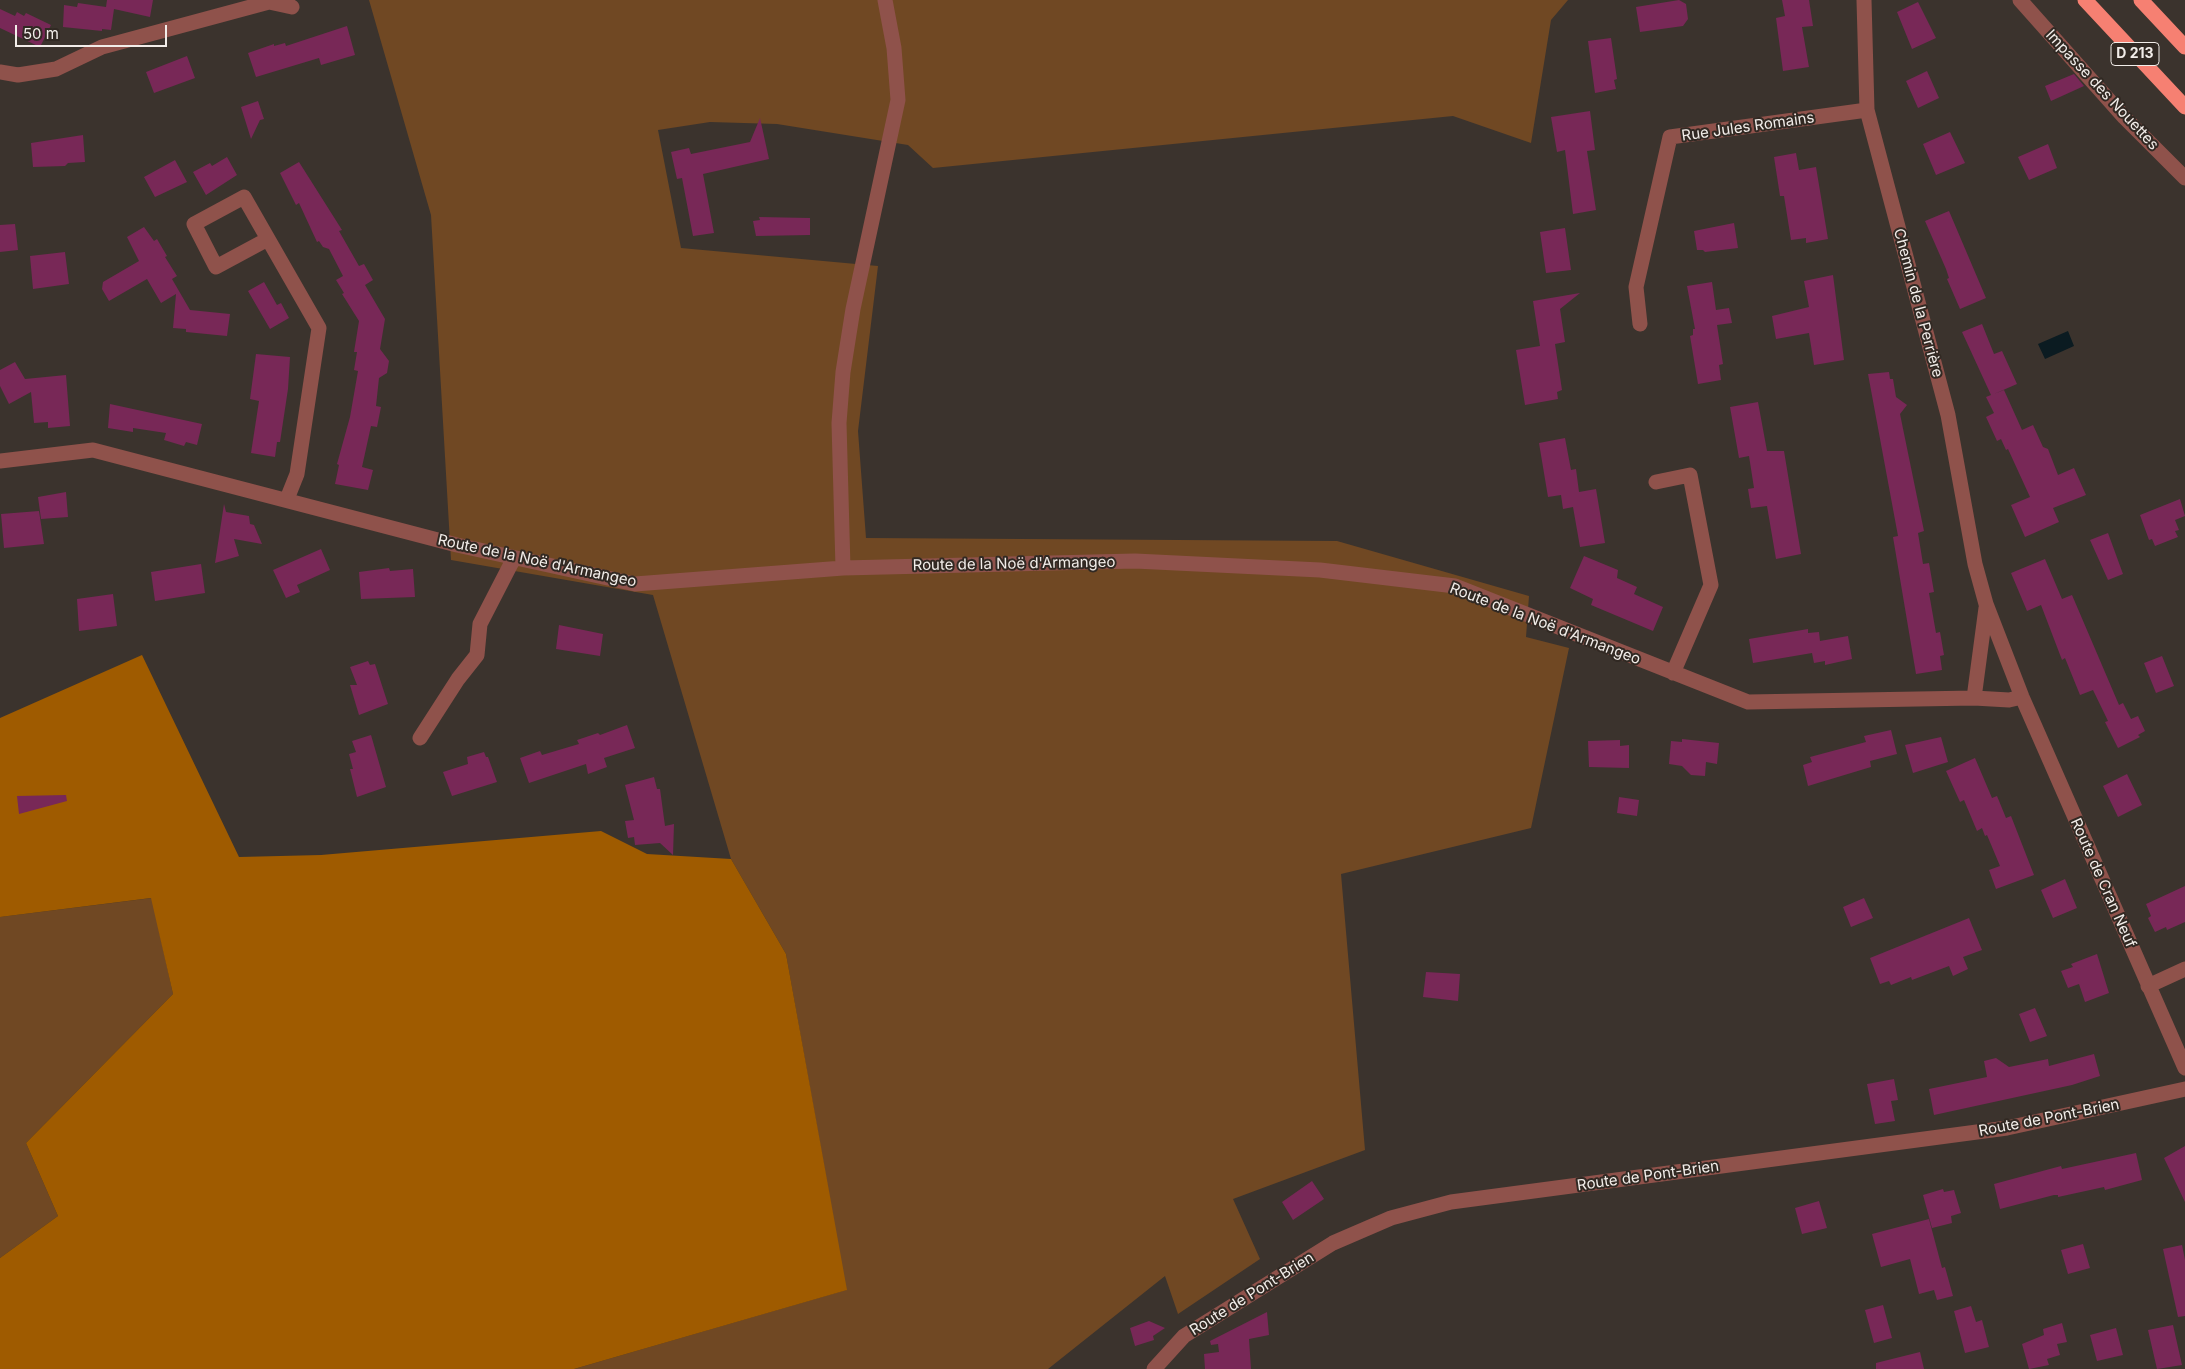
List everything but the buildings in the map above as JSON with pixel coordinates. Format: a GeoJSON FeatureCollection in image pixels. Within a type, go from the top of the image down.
{"type":"FeatureCollection","features":[{"type":"Feature","properties":{"kind":"highway","name":"D 213"},"geometry":{"type":"LineString","coordinates":[[2085,0],[2185,108]]}},
{"type":"Feature","properties":{"kind":"highway","name":"D 213"},"geometry":{"type":"LineString","coordinates":[[2141,0],[2185,47]]}},
{"type":"Feature","properties":{"kind":"street"},"geometry":{"type":"LineString","coordinates":[[843,568],[839,423],[843,372],[853,309],[898,100],[894,48],[885,0]]}},
{"type":"Feature","properties":{"kind":"street","name":"Chemin de la Perrière"},"geometry":{"type":"LineString","coordinates":[[1864,0],[1867,110],[1948,415],[1975,564],[1986,604],[2022,697]]}},
{"type":"Feature","properties":{"kind":"street","name":"Impasse des Nouettes"},"geometry":{"type":"LineString","coordinates":[[2020,0],[2124,117],[2185,178]]}},
{"type":"Feature","properties":{"kind":"street"},"geometry":{"type":"LineString","coordinates":[[0,72],[18,75],[56,69],[102,47],[269,2],[292,6]]}},
{"type":"Feature","properties":{"kind":"street","name":"Rue Jules Romains"},"geometry":{"type":"LineString","coordinates":[[1640,324],[1636,287],[1670,137],[1867,110]]}},
{"type":"Feature","properties":{"kind":"street"},"geometry":{"type":"LineString","coordinates":[[268,239],[216,268],[194,224],[244,197],[319,328],[297,474],[287,499]]}},
{"type":"Feature","properties":{"kind":"street","name":"Route de la Noë d'Armangeo"},"geometry":{"type":"LineString","coordinates":[[0,461],[93,450],[287,499],[457,545],[636,584],[843,568],[1135,561],[1320,570],[1455,586],[1748,702],[1974,698],[2009,700],[2022,697]]}},
{"type":"Feature","properties":{"kind":"street"},"geometry":{"type":"LineString","coordinates":[[1656,482],[1690,475],[1711,585],[1673,673]]}},
{"type":"Feature","properties":{"kind":"street"},"geometry":{"type":"LineString","coordinates":[[420,738],[458,679],[477,655],[480,624],[514,558]]}},
{"type":"Feature","properties":{"kind":"street","name":"Chemin de la Perrière"},"geometry":{"type":"LineString","coordinates":[[1974,698],[1986,604]]}},
{"type":"Feature","properties":{"kind":"street","name":"Route de Cran Neuf"},"geometry":{"type":"LineString","coordinates":[[2022,697],[2185,1068]]}},
{"type":"Feature","properties":{"kind":"street"},"geometry":{"type":"LineString","coordinates":[[2148,986],[2185,969]]}},
{"type":"Feature","properties":{"kind":"street","name":"Route de Pont-Brien"},"geometry":{"type":"LineString","coordinates":[[1154,1369],[1184,1336],[1333,1243],[1391,1218],[1442,1204],[2007,1128],[2185,1089]]}},
{"type":"Feature","properties":{"kind":"shaded area"},"geometry":{"type":"Polygon","coordinates":[[[369,0],[1568,0],[1551,20],[1531,143],[1453,116],[933,168],[908,145],[777,124],[710,122],[658,130],[681,248],[878,266],[858,431],[866,538],[1337,541],[1529,596],[1526,637],[1569,648],[1531,828],[1341,874],[1365,1150],[1233,1199],[1260,1259],[1178,1314],[1165,1276],[1048,1369],[574,1369],[846,1290],[786,954],[731,859],[653,595],[451,560],[431,215],[369,0]]]}},
{"type":"Feature","properties":{"kind":"shaded area"},"geometry":{"type":"Polygon","coordinates":[[[2068,331],[2074,346],[2045,359],[2038,344],[2068,331]]]}},
{"type":"Feature","properties":{"kind":"shaded area"},"geometry":{"type":"Polygon","coordinates":[[[142,655],[239,857],[321,855],[601,831],[647,854],[731,859],[786,954],[847,1290],[574,1369],[0,1369],[0,1258],[58,1216],[26,1143],[173,994],[151,898],[0,917],[0,718],[142,655]]]}},
{"type":"Feature","properties":{"kind":"shaded area"},"geometry":{"type":"Polygon","coordinates":[[[152,898],[173,994],[26,1143],[58,1216],[0,1258],[0,917],[152,898]]]}}]}
